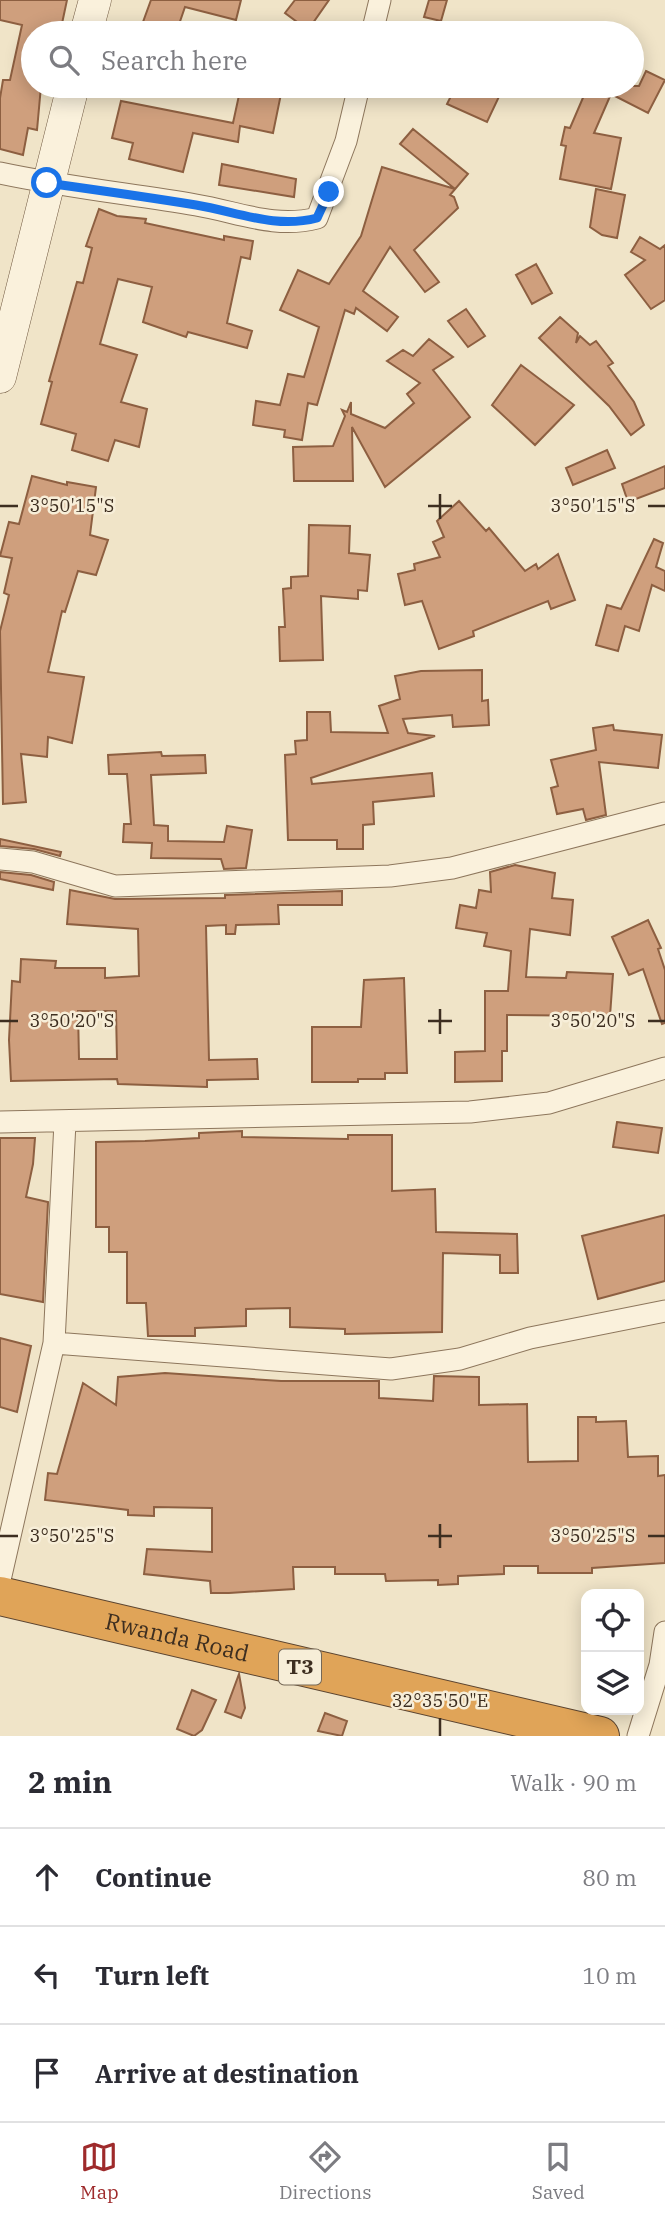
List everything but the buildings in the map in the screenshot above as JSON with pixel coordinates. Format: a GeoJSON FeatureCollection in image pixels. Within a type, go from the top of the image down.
{"type":"FeatureCollection","features":[{"type":"Feature","properties":{"kind":"highway","name":"Rwanda Road"},"geometry":{"type":"LineString","coordinates":[[0,1597],[551,1731],[600,1736]]}},
{"type":"Feature","properties":{"kind":"street"},"geometry":{"type":"LineString","coordinates":[[89,21],[95,0]]}},
{"type":"Feature","properties":{"kind":"street"},"geometry":{"type":"LineString","coordinates":[[375,21],[380,0]]}},
{"type":"Feature","properties":{"kind":"street"},"geometry":{"type":"LineString","coordinates":[[0,377],[70,98]]}},
{"type":"Feature","properties":{"kind":"street"},"geometry":{"type":"LineString","coordinates":[[0,173],[47,183],[199,205],[272,222],[296,223],[317,218],[346,141],[356,98]]}},
{"type":"Feature","properties":{"kind":"street"},"geometry":{"type":"LineString","coordinates":[[0,859],[33,862],[115,886],[390,876],[452,868],[665,813]]}},
{"type":"Feature","properties":{"kind":"street"},"geometry":{"type":"LineString","coordinates":[[0,1122],[470,1112],[549,1103],[665,1068]]}},
{"type":"Feature","properties":{"kind":"street"},"geometry":{"type":"LineString","coordinates":[[0,1580],[54,1343],[65,1122]]}},
{"type":"Feature","properties":{"kind":"street"},"geometry":{"type":"LineString","coordinates":[[54,1343],[391,1369],[460,1359],[530,1338],[665,1311]]}},
{"type":"Feature","properties":{"kind":"street"},"geometry":{"type":"LineString","coordinates":[[638,1736],[660,1664],[665,1632]]}},
{"type":"Feature","properties":{"kind":"route"},"geometry":{"type":"LineString","coordinates":[[47,183],[199,205],[272,222],[296,223],[317,218],[329,192]]}}]}
